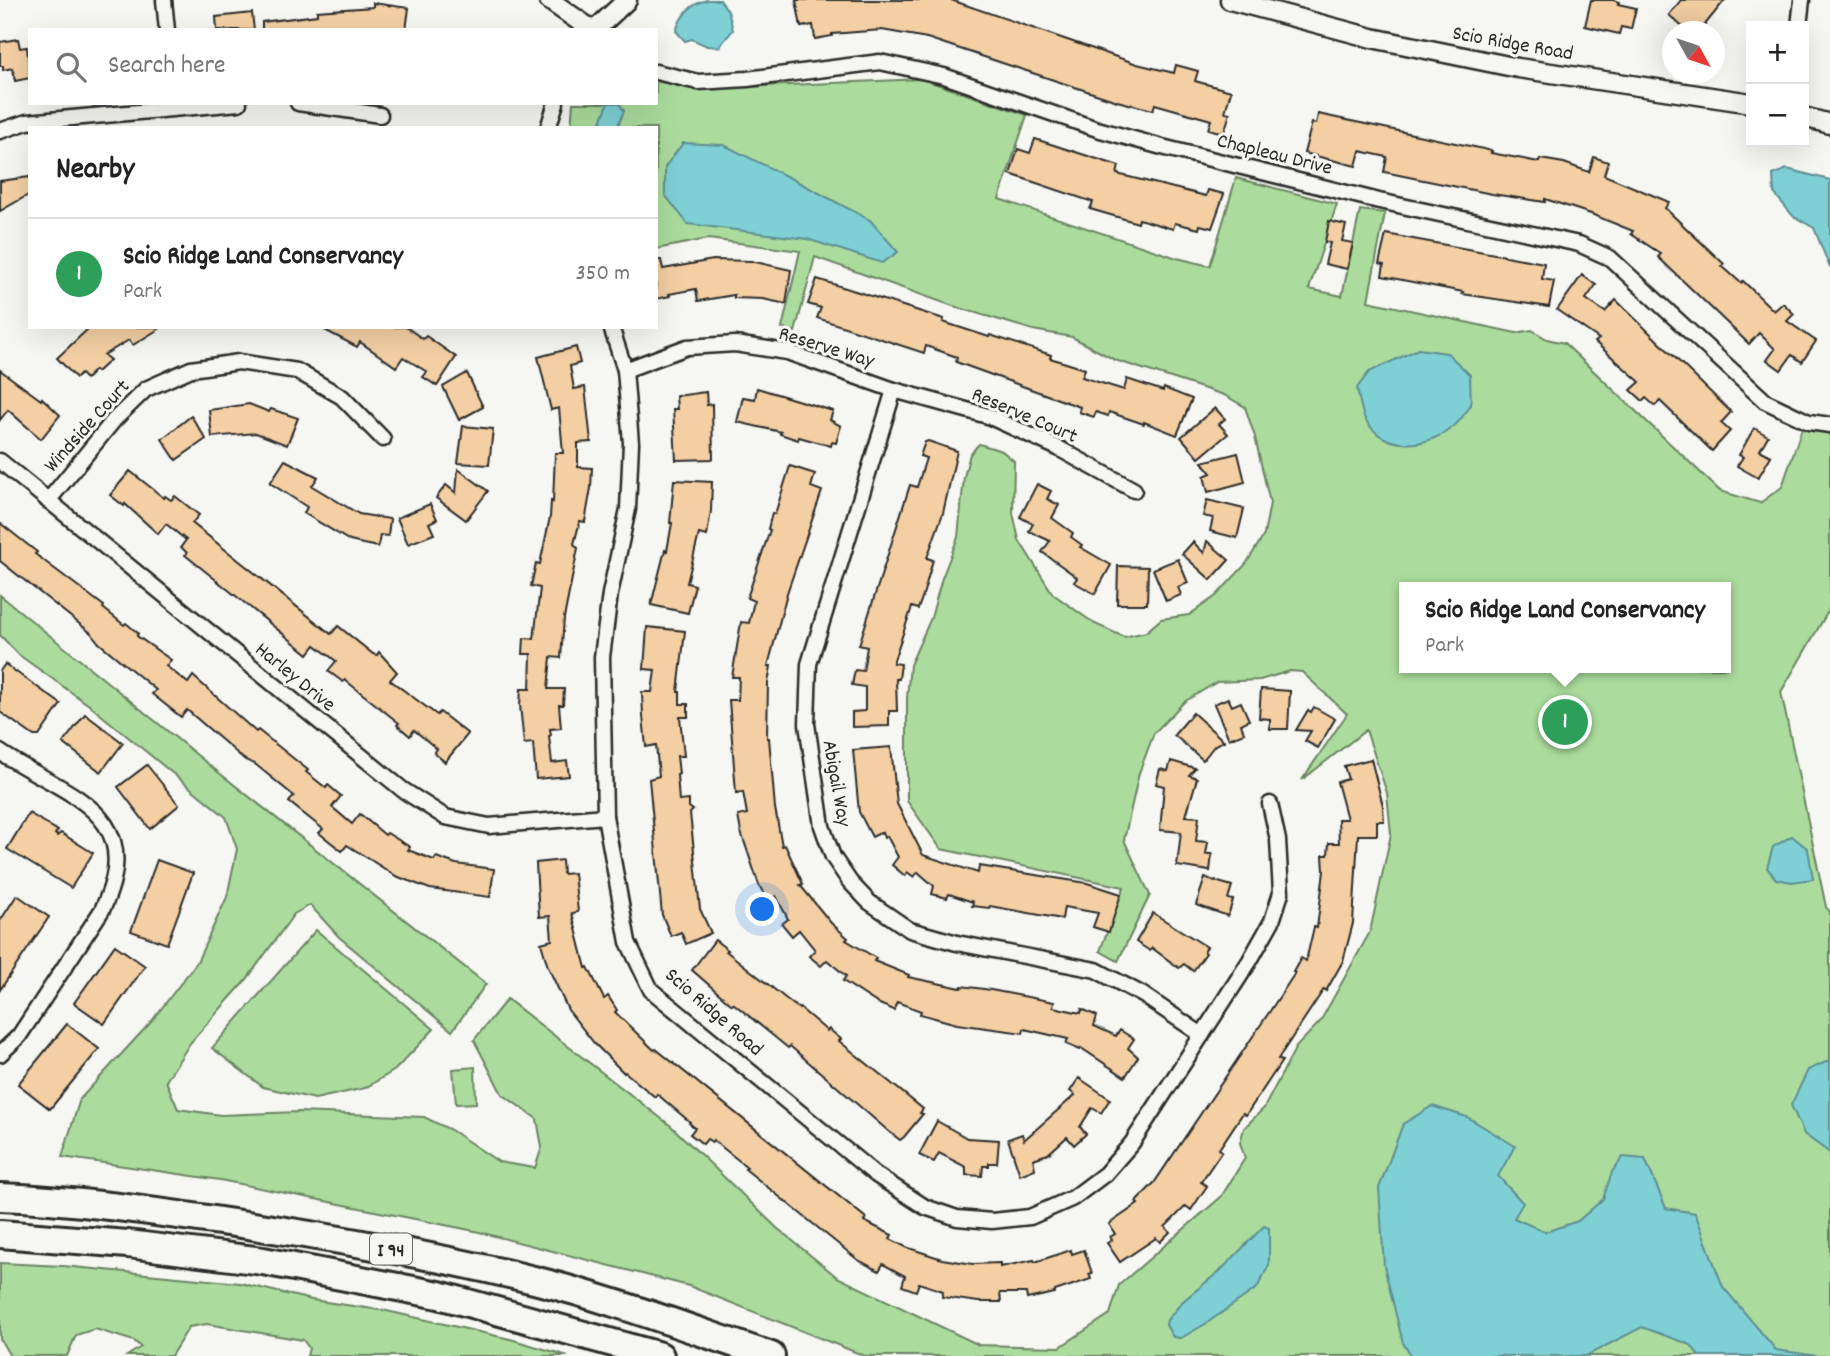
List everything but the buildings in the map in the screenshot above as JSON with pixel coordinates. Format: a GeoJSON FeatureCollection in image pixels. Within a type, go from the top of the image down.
{"type":"FeatureCollection","features":[{"type":"Feature","properties":{"kind":"highway","name":"I 94"},"geometry":{"type":"LineString","coordinates":[[0,1197],[191,1216],[397,1250],[535,1281],[771,1356]]}},
{"type":"Feature","properties":{"kind":"highway","name":"I 94"},"geometry":{"type":"LineString","coordinates":[[0,1234],[128,1244],[262,1261],[439,1295],[660,1356]]}},
{"type":"Feature","properties":{"kind":"street"},"geometry":{"type":"LineString","coordinates":[[164,0],[167,28]]}},
{"type":"Feature","properties":{"kind":"street"},"geometry":{"type":"LineString","coordinates":[[549,0],[590,28]]}},
{"type":"Feature","properties":{"kind":"street"},"geometry":{"type":"LineString","coordinates":[[595,28],[627,0]]}},
{"type":"Feature","properties":{"kind":"street","name":"Scio Ridge Road"},"geometry":{"type":"LineString","coordinates":[[1230,0],[1372,38],[1517,68],[1746,102]]}},
{"type":"Feature","properties":{"kind":"street"},"geometry":{"type":"LineString","coordinates":[[1800,21],[1802,0]]}},
{"type":"Feature","properties":{"kind":"street","name":"Chapleau Drive"},"geometry":{"type":"LineString","coordinates":[[658,72],[698,82],[747,79],[880,62],[944,76],[1162,147],[1380,201],[1579,244],[1610,258],[1765,401],[1810,422],[1830,425]]}},
{"type":"Feature","properties":{"kind":"street"},"geometry":{"type":"LineString","coordinates":[[0,131],[27,122],[196,105]]}},
{"type":"Feature","properties":{"kind":"street"},"geometry":{"type":"LineString","coordinates":[[312,105],[380,115]]}},
{"type":"Feature","properties":{"kind":"street"},"geometry":{"type":"LineString","coordinates":[[549,126],[555,105]]}},
{"type":"Feature","properties":{"kind":"street"},"geometry":{"type":"LineString","coordinates":[[1809,118],[1830,124]]}},
{"type":"Feature","properties":{"kind":"street","name":"Scio Ridge Road"},"geometry":{"type":"LineString","coordinates":[[612,329],[625,370],[631,443],[628,509],[610,594],[602,657],[605,816],[628,942],[650,990],[876,1175],[925,1206],[957,1218],[992,1221],[1030,1217],[1073,1198],[1105,1174],[1132,1143],[1249,962],[1272,920],[1281,893],[1278,840],[1270,804]]}},
{"type":"Feature","properties":{"kind":"street","name":"Reserve Way"},"geometry":{"type":"LineString","coordinates":[[625,370],[687,347],[735,344],[787,352],[894,390]]}},
{"type":"Feature","properties":{"kind":"street","name":"Windside Court"},"geometry":{"type":"LineString","coordinates":[[48,501],[114,421],[146,389],[191,369],[239,362],[297,371],[342,397],[383,439]]}},
{"type":"Feature","properties":{"kind":"street","name":"Reserve Court"},"geometry":{"type":"LineString","coordinates":[[894,390],[988,416],[1058,448],[1134,490]]}},
{"type":"Feature","properties":{"kind":"street","name":"Abigail Way"},"geometry":{"type":"LineString","coordinates":[[894,390],[809,664],[807,724],[822,826],[833,857],[850,882],[869,902],[910,930],[957,943],[1096,971],[1143,995],[1202,1035]]}},
{"type":"Feature","properties":{"kind":"street","name":"Harley Drive"},"geometry":{"type":"LineString","coordinates":[[0,461],[403,790],[445,817],[489,825],[605,816]]}},
{"type":"Feature","properties":{"kind":"street"},"geometry":{"type":"LineString","coordinates":[[0,752],[87,804],[105,823],[115,842],[116,866],[112,890],[102,911],[19,1036],[0,1054]]}},
{"type":"Feature","properties":{"kind":"green space"},"geometry":{"type":"Polygon","coordinates":[[[658,77],[700,89],[922,79],[1027,115],[999,199],[1177,258],[1210,266],[1236,178],[1337,204],[1309,289],[1342,296],[1360,210],[1385,213],[1368,301],[1516,333],[1532,330],[1547,339],[1564,343],[1720,491],[1760,503],[1782,487],[1803,425],[1830,431],[1830,608],[1781,692],[1826,907],[1830,912],[1830,1356],[865,1356],[689,1286],[475,1231],[220,1180],[62,1157],[80,1099],[151,1022],[197,962],[227,897],[237,849],[226,817],[89,705],[19,655],[0,635],[0,595],[486,984],[452,1031],[339,937],[310,905],[294,914],[247,979],[190,1043],[166,1081],[178,1109],[221,1115],[299,1112],[424,1117],[451,1130],[499,1162],[535,1168],[542,1147],[537,1119],[502,1094],[474,1040],[507,999],[671,1126],[777,1228],[837,1277],[979,1345],[1060,1347],[1110,1314],[1119,1285],[1221,1197],[1245,1158],[1240,1143],[1244,1128],[1264,1108],[1296,1047],[1320,1022],[1370,932],[1391,834],[1387,793],[1366,730],[1302,780],[1347,714],[1302,672],[1290,671],[1260,680],[1217,682],[1184,702],[1154,733],[1139,773],[1124,840],[1150,895],[1118,961],[1100,951],[1124,887],[941,849],[907,801],[907,698],[910,665],[931,618],[942,578],[958,537],[964,477],[970,454],[979,444],[1002,451],[1014,461],[1013,513],[1019,540],[1053,594],[1095,624],[1124,637],[1146,632],[1161,619],[1189,615],[1216,596],[1246,564],[1264,535],[1270,503],[1255,437],[1245,407],[1224,395],[1115,360],[1072,337],[1033,330],[953,306],[815,257],[795,332],[782,328],[800,251],[708,239],[658,249],[658,126],[571,126],[573,105],[658,105],[658,77]]]}},
{"type":"Feature","properties":{"kind":"green space"},"geometry":{"type":"Polygon","coordinates":[[[316,930],[434,1029],[395,1070],[365,1088],[315,1099],[263,1087],[212,1048],[316,930]]]}},
{"type":"Feature","properties":{"kind":"green space"},"geometry":{"type":"Polygon","coordinates":[[[475,1067],[476,1103],[456,1104],[453,1069],[475,1067]]]}},
{"type":"Feature","properties":{"kind":"green space"},"geometry":{"type":"Polygon","coordinates":[[[0,1263],[63,1266],[240,1283],[312,1300],[387,1311],[510,1339],[568,1356],[307,1356],[309,1348],[303,1340],[207,1324],[189,1327],[171,1356],[127,1356],[141,1347],[134,1341],[95,1329],[76,1335],[67,1356],[10,1356],[0,1339],[0,1263]]]}},
{"type":"Feature","properties":{"kind":"water"},"geometry":{"type":"Polygon","coordinates":[[[707,0],[720,0],[728,11],[733,30],[719,47],[707,46],[692,39],[685,41],[676,31],[687,11],[707,0]]]}},
{"type":"Feature","properties":{"kind":"water"},"geometry":{"type":"Polygon","coordinates":[[[607,105],[620,105],[624,111],[618,126],[600,126],[607,105]]]}},
{"type":"Feature","properties":{"kind":"water"},"geometry":{"type":"Polygon","coordinates":[[[683,143],[724,145],[800,183],[870,220],[898,252],[882,263],[807,239],[688,224],[665,195],[665,167],[683,143]]]}},
{"type":"Feature","properties":{"kind":"water"},"geometry":{"type":"Polygon","coordinates":[[[1787,169],[1830,180],[1830,268],[1814,228],[1793,216],[1774,193],[1773,175],[1787,169]]]}},
{"type":"Feature","properties":{"kind":"water"},"geometry":{"type":"Polygon","coordinates":[[[1418,349],[1447,353],[1470,375],[1471,405],[1457,424],[1432,439],[1407,444],[1395,442],[1384,438],[1365,419],[1357,388],[1369,372],[1418,349]]]}},
{"type":"Feature","properties":{"kind":"water"},"geometry":{"type":"Polygon","coordinates":[[[1792,836],[1808,849],[1813,879],[1792,882],[1776,879],[1767,868],[1773,847],[1792,836]]]}},
{"type":"Feature","properties":{"kind":"water"},"geometry":{"type":"Polygon","coordinates":[[[1830,1062],[1830,1153],[1804,1134],[1791,1105],[1808,1070],[1830,1062]]]}},
{"type":"Feature","properties":{"kind":"water"},"geometry":{"type":"Polygon","coordinates":[[[1432,1106],[1467,1117],[1515,1146],[1498,1176],[1523,1203],[1514,1218],[1545,1232],[1578,1221],[1603,1199],[1612,1172],[1623,1157],[1645,1159],[1666,1208],[1695,1213],[1723,1287],[1776,1350],[1818,1356],[1699,1356],[1691,1345],[1642,1327],[1586,1356],[1411,1356],[1403,1343],[1384,1266],[1379,1188],[1403,1124],[1432,1106]]]}},
{"type":"Feature","properties":{"kind":"water"},"geometry":{"type":"Polygon","coordinates":[[[1264,1226],[1269,1228],[1269,1265],[1257,1288],[1207,1323],[1181,1338],[1173,1337],[1166,1325],[1167,1320],[1183,1301],[1221,1270],[1264,1226]]]}},
{"type":"Feature","properties":{"kind":"place","name":"Scio Ridge Land Conservancy"},"geometry":{"type":"Point","coordinates":[1565,722]}}]}
